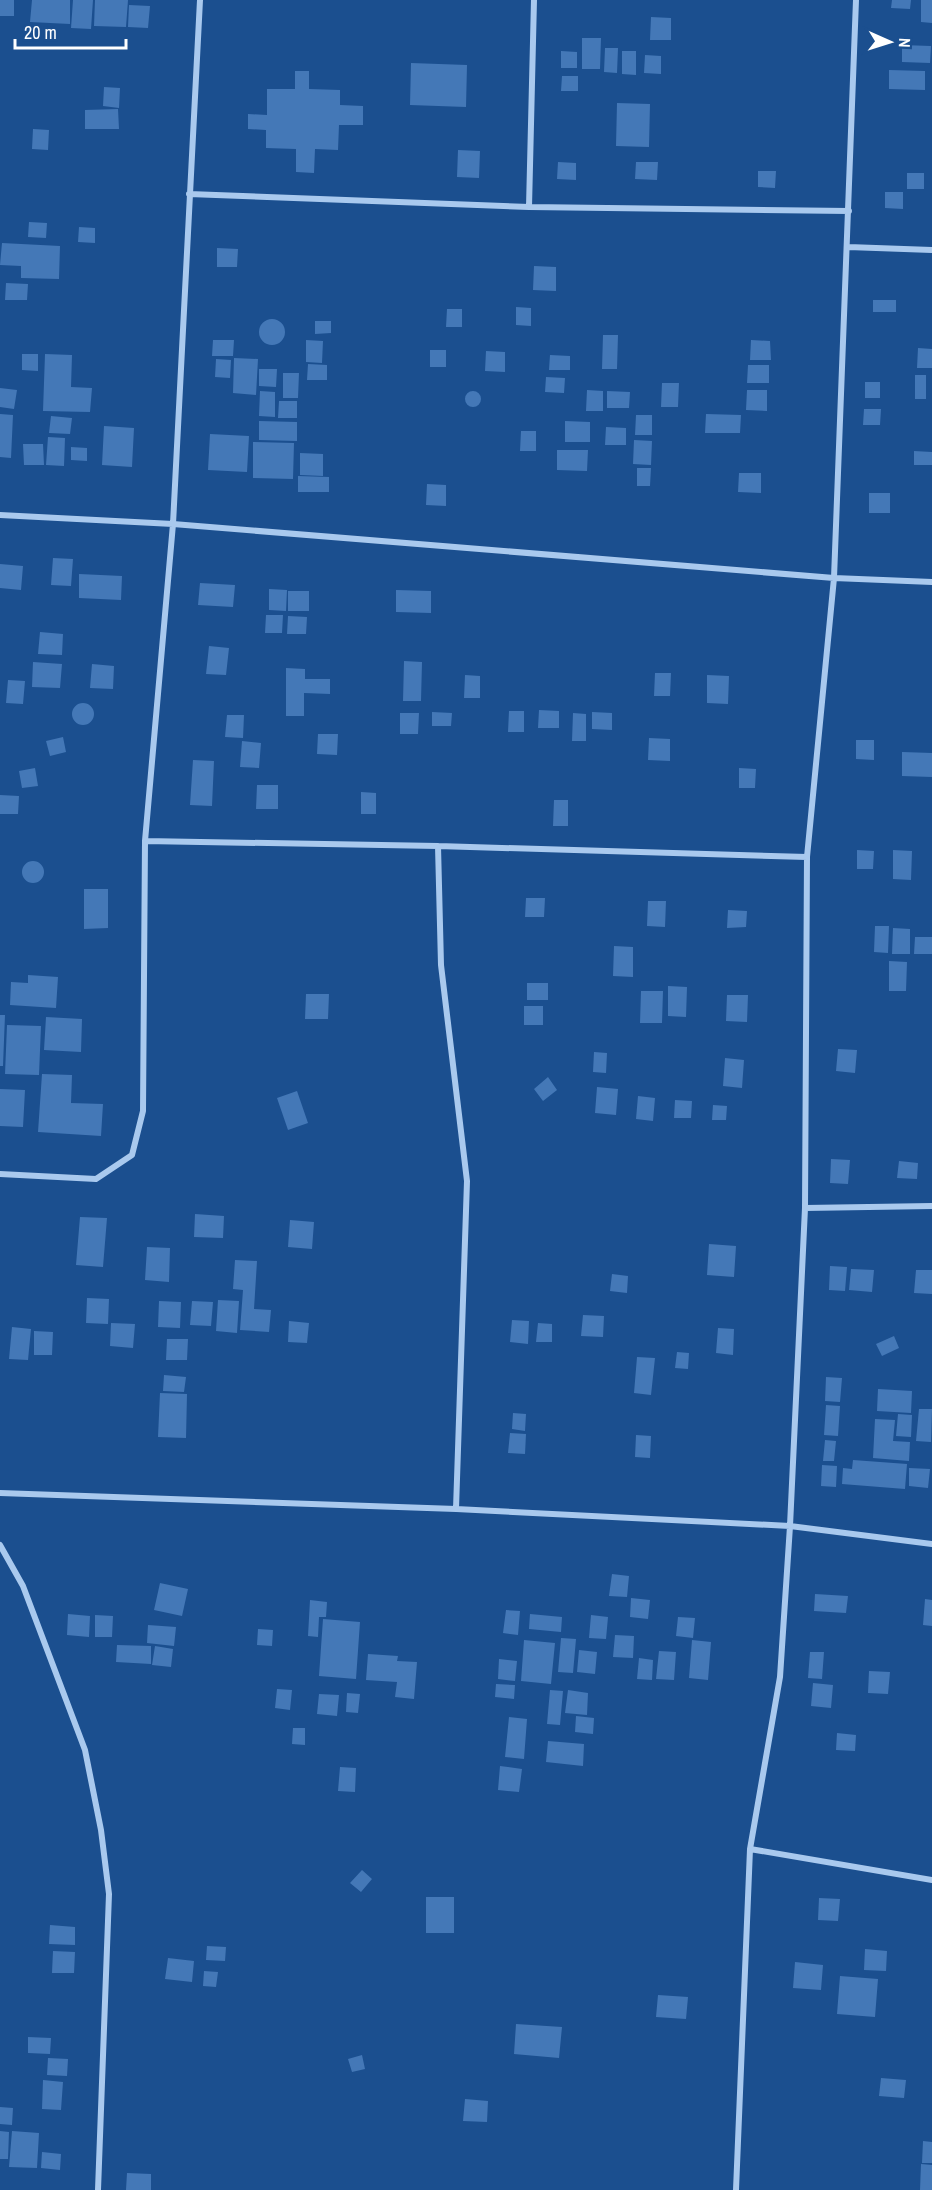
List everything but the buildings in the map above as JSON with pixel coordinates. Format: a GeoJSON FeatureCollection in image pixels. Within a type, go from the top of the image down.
{"type":"FeatureCollection","features":[{"type":"Feature","properties":{"kind":"street"},"geometry":{"type":"LineString","coordinates":[[0,1174],[96,1179],[132,1155],[143,1111],[145,841],[173,524],[200,0]]}},
{"type":"Feature","properties":{"kind":"street"},"geometry":{"type":"LineString","coordinates":[[529,207],[534,0]]}},
{"type":"Feature","properties":{"kind":"street"},"geometry":{"type":"LineString","coordinates":[[736,2190],[750,1849],[780,1677],[790,1526],[805,1208],[807,857],[834,578],[856,0]]}},
{"type":"Feature","properties":{"kind":"street"},"geometry":{"type":"LineString","coordinates":[[189,194],[529,207],[849,211]]}},
{"type":"Feature","properties":{"kind":"street"},"geometry":{"type":"LineString","coordinates":[[848,247],[932,250]]}},
{"type":"Feature","properties":{"kind":"street"},"geometry":{"type":"LineString","coordinates":[[0,515],[173,524],[834,578],[932,582]]}},
{"type":"Feature","properties":{"kind":"street"},"geometry":{"type":"LineString","coordinates":[[145,841],[438,846],[807,857]]}},
{"type":"Feature","properties":{"kind":"street"},"geometry":{"type":"LineString","coordinates":[[438,846],[441,965],[467,1181],[456,1509]]}},
{"type":"Feature","properties":{"kind":"street"},"geometry":{"type":"LineString","coordinates":[[805,1208],[932,1206]]}},
{"type":"Feature","properties":{"kind":"street"},"geometry":{"type":"LineString","coordinates":[[0,1493],[456,1509],[790,1526],[932,1544]]}},
{"type":"Feature","properties":{"kind":"street"},"geometry":{"type":"LineString","coordinates":[[0,1545],[23,1586],[85,1750],[101,1830],[109,1893],[98,2190]]}},
{"type":"Feature","properties":{"kind":"street"},"geometry":{"type":"LineString","coordinates":[[750,1849],[932,1880]]}}]}
